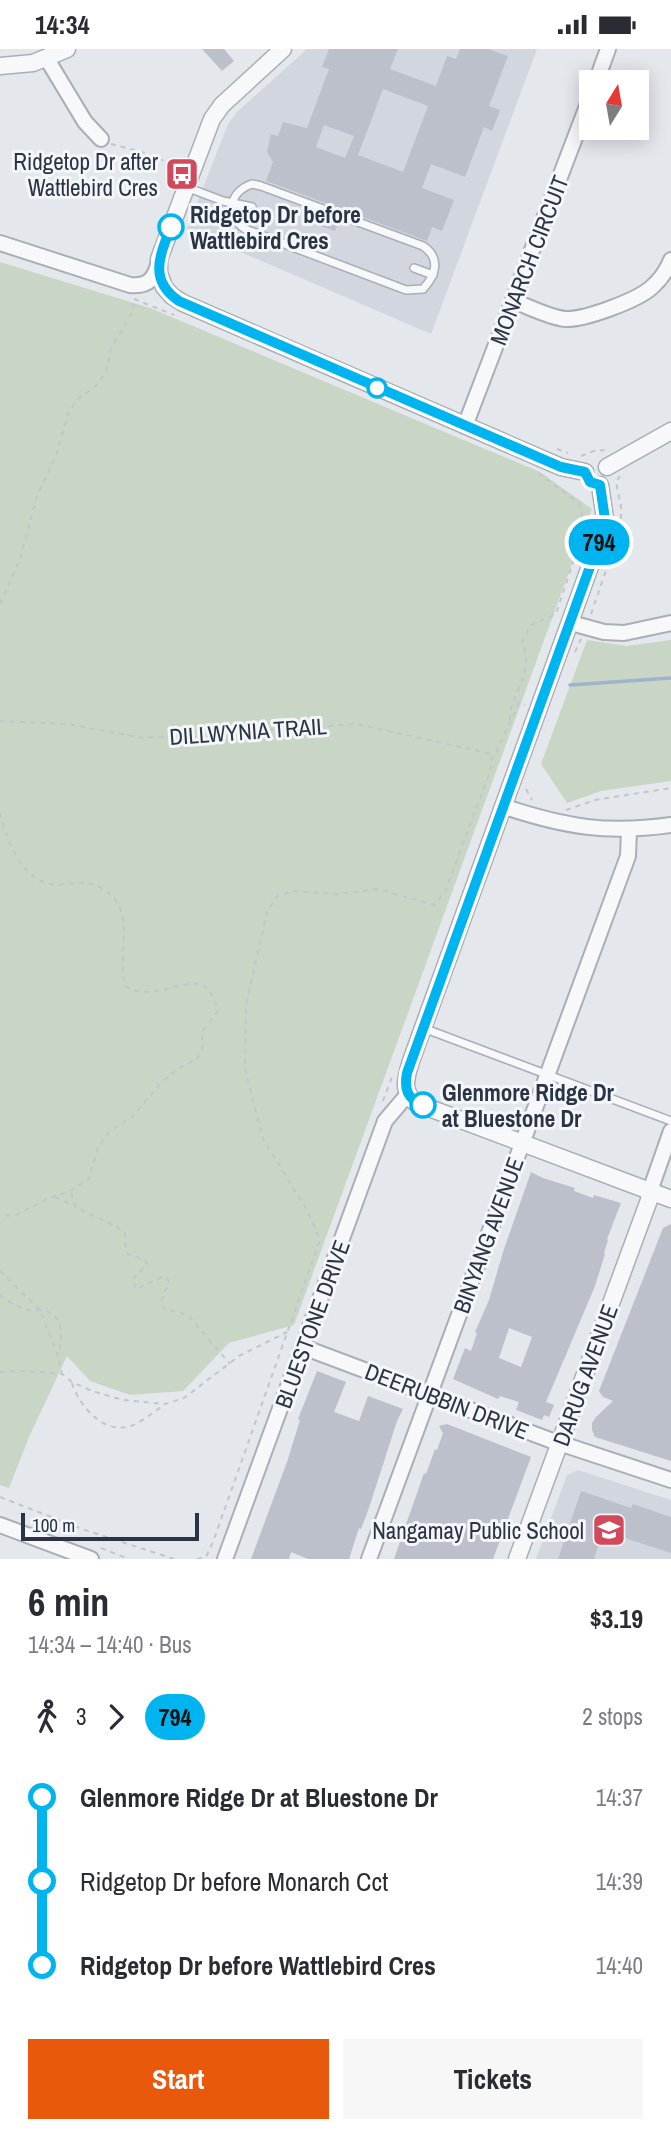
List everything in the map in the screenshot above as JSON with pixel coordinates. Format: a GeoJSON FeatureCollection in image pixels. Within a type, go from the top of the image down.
{"type":"FeatureCollection","features":[{"type":"Feature","properties":{"kind":"street"},"geometry":{"type":"LineString","coordinates":[[0,66],[47,59],[67,49]]}},
{"type":"Feature","properties":{"kind":"street"},"geometry":{"type":"LineString","coordinates":[[0,243],[118,282],[137,286],[147,284],[155,275],[216,113],[284,49]]}},
{"type":"Feature","properties":{"kind":"street"},"geometry":{"type":"LineString","coordinates":[[600,70],[608,49]]}},
{"type":"Feature","properties":{"kind":"street"},"geometry":{"type":"LineString","coordinates":[[47,59],[85,122],[101,139]]}},
{"type":"Feature","properties":{"kind":"street","name":"MONARCH CIRCUIT"},"geometry":{"type":"LineString","coordinates":[[466,426],[579,127]]}},
{"type":"Feature","properties":{"kind":"street"},"geometry":{"type":"LineString","coordinates":[[159,259],[162,282],[167,291],[179,301],[561,467],[585,472]]}},
{"type":"Feature","properties":{"kind":"street"},"geometry":{"type":"LineString","coordinates":[[513,301],[559,318],[588,316],[646,292],[661,277],[671,260]]}},
{"type":"Feature","properties":{"kind":"street"},"geometry":{"type":"LineString","coordinates":[[600,485],[614,471],[671,431]]}},
{"type":"Feature","properties":{"kind":"street"},"geometry":{"type":"LineString","coordinates":[[600,485],[590,482],[585,472],[588,465],[594,461],[602,462],[614,471]]}},
{"type":"Feature","properties":{"kind":"street"},"geometry":{"type":"LineString","coordinates":[[600,485],[605,519],[600,539],[406,1081],[408,1094],[416,1103],[671,1199]]}},
{"type":"Feature","properties":{"kind":"street"},"geometry":{"type":"LineString","coordinates":[[571,623],[624,633],[671,623]]}},
{"type":"Feature","properties":{"kind":"street"},"geometry":{"type":"LineString","coordinates":[[505,807],[576,827],[629,830],[671,825]]}},
{"type":"Feature","properties":{"kind":"street","name":"BINYANG AVENUE"},"geometry":{"type":"LineString","coordinates":[[369,1559],[628,856],[629,830]]}},
{"type":"Feature","properties":{"kind":"street","name":"BLUESTONE DRIVE"},"geometry":{"type":"LineString","coordinates":[[225,1559],[386,1121],[408,1094]]}},
{"type":"Feature","properties":{"kind":"street"},"geometry":{"type":"LineString","coordinates":[[650,1191],[671,1131]]}},
{"type":"Feature","properties":{"kind":"street","name":"DARUG AVENUE"},"geometry":{"type":"LineString","coordinates":[[517,1559],[649,1201],[650,1191]]}},
{"type":"Feature","properties":{"kind":"street","name":"DEERUBBIN DRIVE"},"geometry":{"type":"LineString","coordinates":[[303,1347],[560,1444],[671,1480]]}},
{"type":"Feature","properties":{"kind":"street"},"geometry":{"type":"LineString","coordinates":[[0,1525],[82,1557]]}},
{"type":"Feature","properties":{"kind":"lane"},"geometry":{"type":"LineString","coordinates":[[252,184],[261,186],[423,246],[435,258],[433,275],[423,289],[406,290],[245,229],[233,218],[232,202],[245,187],[252,184]]}},
{"type":"Feature","properties":{"kind":"lane"},"geometry":{"type":"LineString","coordinates":[[186,187],[251,207]]}},
{"type":"Feature","properties":{"kind":"lane"},"geometry":{"type":"LineString","coordinates":[[414,268],[433,275]]}},
{"type":"Feature","properties":{"kind":"lane"},"geometry":{"type":"LineString","coordinates":[[423,1028],[671,1121]]}},
{"type":"Feature","properties":{"kind":"path"},"geometry":{"type":"LineString","coordinates":[[101,139],[183,168]]}},
{"type":"Feature","properties":{"kind":"path"},"geometry":{"type":"LineString","coordinates":[[127,296],[174,315]]}},
{"type":"Feature","properties":{"kind":"path"},"geometry":{"type":"LineString","coordinates":[[0,604],[20,559],[37,496],[57,456],[69,411],[79,398],[97,385],[106,372],[111,348],[132,313],[136,298]]}},
{"type":"Feature","properties":{"kind":"path"},"geometry":{"type":"LineString","coordinates":[[549,446],[582,456],[594,451],[608,450]]}},
{"type":"Feature","properties":{"kind":"path"},"geometry":{"type":"LineString","coordinates":[[587,628],[621,527],[621,507],[614,471]]}},
{"type":"Feature","properties":{"kind":"path"},"geometry":{"type":"LineString","coordinates":[[511,722],[510,713],[524,681],[527,652],[522,642],[531,625],[556,614],[585,526],[579,503],[539,474]]}},
{"type":"Feature","properties":{"kind":"path"},"geometry":{"type":"LineString","coordinates":[[197,1559],[206,1557],[320,1240],[307,1210],[263,1139],[245,1069],[246,1005],[267,912],[277,896],[294,891],[337,894],[377,889],[434,905],[445,892],[490,772],[493,754],[498,751],[519,703],[539,709]]}},
{"type":"Feature","properties":{"kind":"path","name":"DILLWYNIA TRAIL"},"geometry":{"type":"LineString","coordinates":[[0,721],[68,724],[143,738],[357,724],[493,754]]}},
{"type":"Feature","properties":{"kind":"path"},"geometry":{"type":"LineString","coordinates":[[525,787],[535,806]]}},
{"type":"Feature","properties":{"kind":"path"},"geometry":{"type":"LineString","coordinates":[[558,813],[595,800],[671,788]]}},
{"type":"Feature","properties":{"kind":"path"},"geometry":{"type":"LineString","coordinates":[[0,813],[8,842],[34,876],[47,884],[67,885],[80,882],[97,886],[108,893],[119,906],[124,931],[122,974],[125,986],[134,992],[160,993],[189,982],[204,985],[214,996],[218,1011],[202,1032],[204,1046],[197,1059],[177,1069],[160,1084],[133,1116],[109,1132],[98,1147],[89,1179],[71,1191],[16,1215],[0,1216]]}},
{"type":"Feature","properties":{"kind":"path"},"geometry":{"type":"LineString","coordinates":[[71,1191],[76,1207]]}},
{"type":"Feature","properties":{"kind":"path"},"geometry":{"type":"LineString","coordinates":[[54,1197],[125,1233],[125,1251],[141,1257],[147,1264],[134,1275],[133,1286],[136,1289],[142,1288],[162,1277],[167,1278],[169,1282],[161,1302],[164,1309],[188,1315],[230,1364]]}},
{"type":"Feature","properties":{"kind":"path"},"geometry":{"type":"LineString","coordinates":[[0,1271],[40,1310],[62,1374]]}},
{"type":"Feature","properties":{"kind":"path"},"geometry":{"type":"LineString","coordinates":[[0,1295],[28,1311],[49,1312],[58,1319],[62,1329],[58,1356]]}},
{"type":"Feature","properties":{"kind":"path"},"geometry":{"type":"LineString","coordinates":[[72,1382],[77,1397],[86,1410],[111,1425],[122,1428],[133,1425],[165,1404],[184,1398],[239,1356],[287,1332]]}},
{"type":"Feature","properties":{"kind":"path"},"geometry":{"type":"LineString","coordinates":[[0,1373],[26,1371],[62,1374],[92,1391],[123,1399],[165,1404]]}},
{"type":"Feature","properties":{"kind":"path"},"geometry":{"type":"LineString","coordinates":[[0,1497],[174,1559]]}},
{"type":"Feature","properties":{"kind":"shaded area"},"geometry":{"type":"Polygon","coordinates":[[[307,49],[537,49],[431,334],[187,229],[228,124],[237,112],[307,49]]]}},
{"type":"Feature","properties":{"kind":"shaded area","name":"Nangamay Public School"},"geometry":{"type":"Polygon","coordinates":[[[578,1470],[671,1500],[671,1559],[536,1559],[567,1475],[578,1470]]]}},
{"type":"Feature","properties":{"kind":"green space"},"geometry":{"type":"Polygon","coordinates":[[[0,262],[150,308],[540,472],[592,509],[294,1325],[229,1343],[183,1391],[130,1395],[90,1381],[67,1356],[29,1437],[9,1488],[0,1485],[0,262]]]}},
{"type":"Feature","properties":{"kind":"green space"},"geometry":{"type":"Polygon","coordinates":[[[587,640],[626,646],[671,640],[671,781],[601,791],[567,803],[541,764],[587,640]]]}},
{"type":"Feature","properties":{"kind":"building"},"geometry":{"type":"Polygon","coordinates":[[[202,49],[224,49],[234,61],[222,71],[202,49]]]}},
{"type":"Feature","properties":{"kind":"building"},"geometry":{"type":"Polygon","coordinates":[[[329,49],[398,49],[390,69],[436,86],[447,56],[456,59],[460,49],[488,49],[508,56],[489,106],[500,110],[492,131],[484,127],[465,177],[431,164],[422,188],[454,200],[442,231],[432,227],[427,241],[266,181],[273,162],[267,152],[271,134],[278,136],[283,122],[307,128],[329,69],[322,67],[329,49]],[[383,89],[358,155],[403,172],[428,106],[383,89]],[[324,125],[316,147],[345,158],[354,136],[324,125]]]}},
{"type":"Feature","properties":{"kind":"building"},"geometry":{"type":"Polygon","coordinates":[[[318,214],[339,221],[335,231],[315,224],[318,214]]]}},
{"type":"Feature","properties":{"kind":"building"},"geometry":{"type":"Polygon","coordinates":[[[531,1172],[575,1188],[574,1191],[593,1198],[594,1195],[621,1203],[607,1239],[595,1286],[546,1402],[554,1405],[549,1417],[544,1415],[542,1420],[516,1410],[519,1402],[500,1396],[498,1399],[453,1379],[465,1348],[471,1351],[531,1172]],[[509,1328],[499,1358],[521,1367],[532,1337],[509,1328]]]}},
{"type":"Feature","properties":{"kind":"building"},"geometry":{"type":"Polygon","coordinates":[[[671,1224],[671,1461],[595,1437],[592,1423],[613,1401],[603,1397],[599,1391],[663,1228],[671,1224]]]}},
{"type":"Feature","properties":{"kind":"building"},"geometry":{"type":"Polygon","coordinates":[[[317,1371],[346,1382],[334,1412],[359,1421],[368,1396],[403,1409],[369,1508],[349,1559],[308,1559],[291,1552],[289,1559],[251,1559],[287,1462],[300,1420],[298,1419],[317,1371]]]}},
{"type":"Feature","properties":{"kind":"building"},"geometry":{"type":"Polygon","coordinates":[[[447,1424],[531,1457],[493,1559],[394,1559],[424,1473],[426,1474],[443,1433],[439,1426],[447,1424]]]}},
{"type":"Feature","properties":{"kind":"building"},"geometry":{"type":"Polygon","coordinates":[[[581,1491],[631,1508],[633,1504],[671,1517],[671,1553],[603,1531],[594,1559],[558,1559],[581,1491]]]}},
{"type":"Feature","properties":{"kind":"waterway"},"geometry":{"type":"LineString","coordinates":[[570,685],[671,678]]}},
{"type":"Feature","properties":{"kind":"bus line","name":"794"},"geometry":{"type":"LineString","coordinates":[[171,227],[159,259],[159,273],[167,291],[179,301],[561,467],[585,472],[590,482],[600,485],[605,519],[600,539],[407,1073],[406,1089],[411,1100],[423,1105]]}},
{"type":"Feature","properties":{"kind":"place","name":"Ridgetop Dr after Wattlebird Cres"},"geometry":{"type":"Point","coordinates":[182,174]}},
{"type":"Feature","properties":{"kind":"place","name":"Ridgetop Dr before Wattlebird Cres"},"geometry":{"type":"Point","coordinates":[171,227]}},
{"type":"Feature","properties":{"kind":"place","name":"Glenmore Ridge Dr at Bluestone Dr"},"geometry":{"type":"Point","coordinates":[423,1105]}},
{"type":"Feature","properties":{"kind":"place","name":"Nangamay Public School"},"geometry":{"type":"Point","coordinates":[609,1530]}}]}
